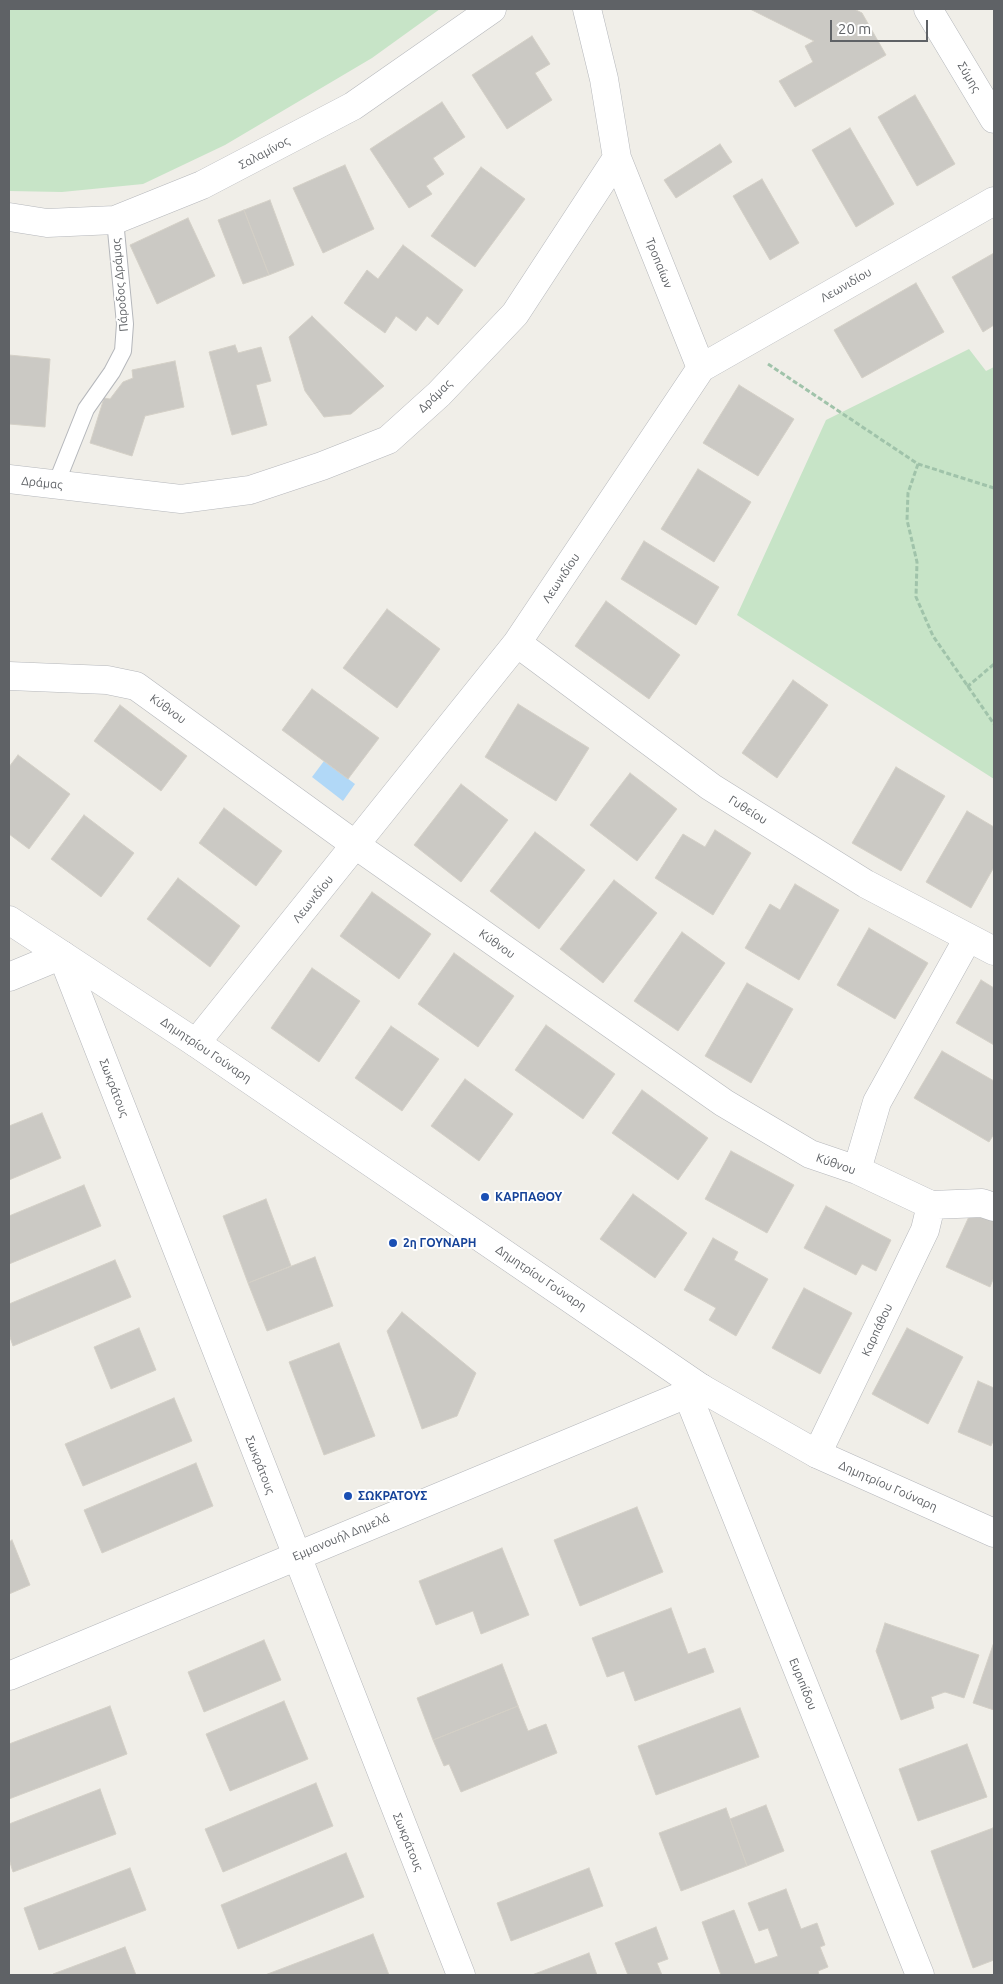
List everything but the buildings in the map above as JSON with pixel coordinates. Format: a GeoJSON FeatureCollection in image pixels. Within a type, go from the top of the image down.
{"type":"FeatureCollection","features":[{"type":"Feature","properties":{"kind":"street","name":"Σαλαμίνος"},"geometry":{"type":"LineString","coordinates":[[9,217],[47,223],[114,220],[202,185],[353,106],[492,9]]}},
{"type":"Feature","properties":{"kind":"street"},"geometry":{"type":"LineString","coordinates":[[587,9],[604,79],[617,158]]}},
{"type":"Feature","properties":{"kind":"street","name":"Σύμης"},"geometry":{"type":"LineString","coordinates":[[928,9],[994,119]]}},
{"type":"Feature","properties":{"kind":"street","name":"Τροπαίων"},"geometry":{"type":"LineString","coordinates":[[617,158],[701,368]]}},
{"type":"Feature","properties":{"kind":"street","name":"Δράμας"},"geometry":{"type":"LineString","coordinates":[[9,479],[181,499],[250,490],[322,466],[388,440],[439,394],[515,314],[617,158]]}},
{"type":"Feature","properties":{"kind":"street","name":"Λεωνιδίου"},"geometry":{"type":"LineString","coordinates":[[196,1043],[517,643],[701,368],[994,201]]}},
{"type":"Feature","properties":{"kind":"street","name":"Γυθείου"},"geometry":{"type":"LineString","coordinates":[[517,643],[711,787],[866,884],[994,951]]}},
{"type":"Feature","properties":{"kind":"street","name":"Κύθνου"},"geometry":{"type":"LineString","coordinates":[[9,676],[106,680],[136,686],[356,846],[724,1103],[810,1154],[857,1170],[931,1205],[982,1203],[994,1207]]}},
{"type":"Feature","properties":{"kind":"street","name":"Δημητρίου Γούναρη"},"geometry":{"type":"LineString","coordinates":[[9,920],[196,1043],[694,1390],[818,1454],[994,1533]]}},
{"type":"Feature","properties":{"kind":"street"},"geometry":{"type":"LineString","coordinates":[[857,1170],[878,1102],[968,938]]}},
{"type":"Feature","properties":{"kind":"street"},"geometry":{"type":"LineString","coordinates":[[9,977],[62,955]]}},
{"type":"Feature","properties":{"kind":"street","name":"Σωκράτους"},"geometry":{"type":"LineString","coordinates":[[62,955],[461,1975]]}},
{"type":"Feature","properties":{"kind":"street","name":"Καρπάθου"},"geometry":{"type":"LineString","coordinates":[[818,1454],[925,1230],[931,1205]]}},
{"type":"Feature","properties":{"kind":"street","name":"Εμμανουήλ Δημελά"},"geometry":{"type":"LineString","coordinates":[[9,1676],[694,1390]]}},
{"type":"Feature","properties":{"kind":"street","name":"Ευριπίδου"},"geometry":{"type":"LineString","coordinates":[[694,1390],[920,1975]]}},
{"type":"Feature","properties":{"kind":"lane","name":"Πάροδος Δράμας"},"geometry":{"type":"LineString","coordinates":[[56,484],[86,409],[112,372],[123,351],[125,324],[114,220]]}},
{"type":"Feature","properties":{"kind":"path"},"geometry":{"type":"LineString","coordinates":[[740,346],[918,464],[994,488]]}},
{"type":"Feature","properties":{"kind":"path"},"geometry":{"type":"LineString","coordinates":[[918,464],[908,493],[907,520],[917,562],[916,597],[933,636],[994,724]]}},
{"type":"Feature","properties":{"kind":"path"},"geometry":{"type":"LineString","coordinates":[[967,687],[994,664]]}},
{"type":"Feature","properties":{"kind":"green space"},"geometry":{"type":"Polygon","coordinates":[[[9,9],[440,9],[372,58],[225,145],[143,184],[62,192],[9,191],[9,9]]]}},
{"type":"Feature","properties":{"kind":"green space"},"geometry":{"type":"Polygon","coordinates":[[[969,349],[986,371],[994,367],[994,779],[737,615],[826,420],[969,349]]]}},
{"type":"Feature","properties":{"kind":"water"},"geometry":{"type":"Polygon","coordinates":[[[324,761],[355,784],[343,801],[312,777],[324,761]]]}},
{"type":"Feature","properties":{"kind":"place","name":"ΚΑΡΠΑΘΟΥ"},"geometry":{"type":"Point","coordinates":[485,1197]}},
{"type":"Feature","properties":{"kind":"place","name":"2η ΓΟΥΝΑΡΗ"},"geometry":{"type":"Point","coordinates":[393,1243]}},
{"type":"Feature","properties":{"kind":"place","name":"ΣΩΚΡΑΤΟΥΣ"},"geometry":{"type":"Point","coordinates":[348,1496]}}]}
